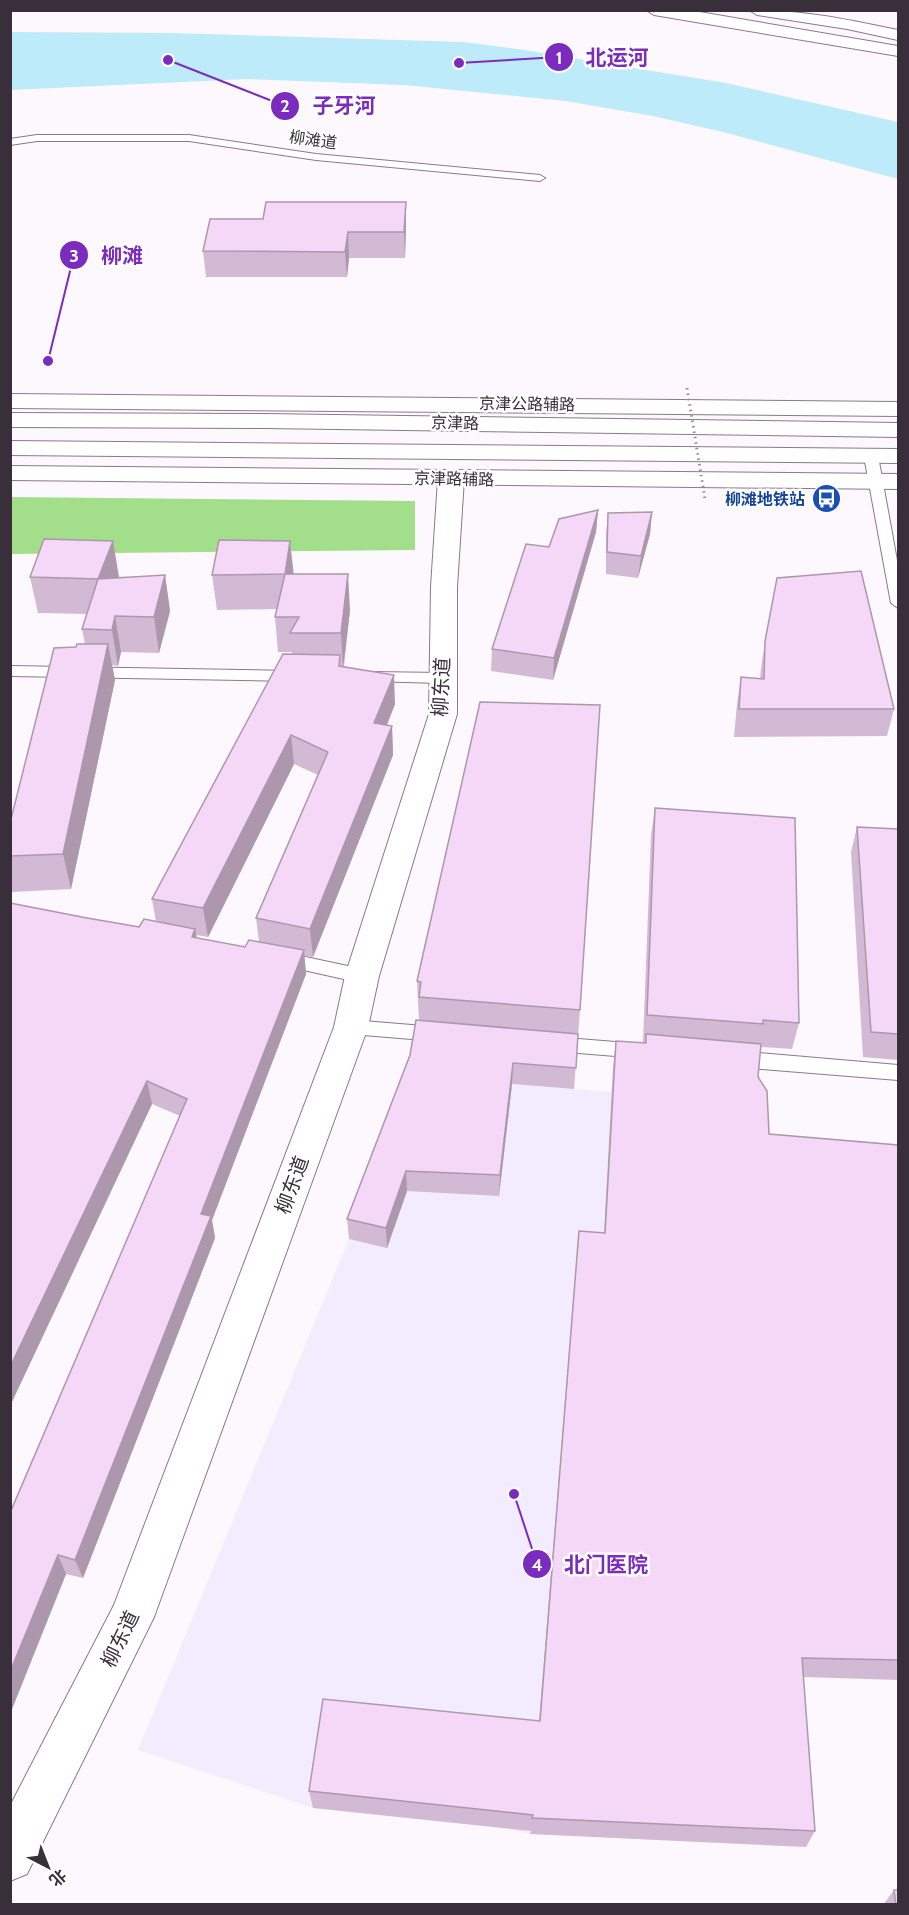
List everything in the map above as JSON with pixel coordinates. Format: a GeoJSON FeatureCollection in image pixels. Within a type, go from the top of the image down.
{"type":"FeatureCollection","features":[{"type":"Feature","properties":{"kind":"main road"},"geometry":{"type":"LineString","coordinates":[[654,10],[894,45]]}},
{"type":"Feature","properties":{"kind":"main road"},"geometry":{"type":"LineString","coordinates":[[758,10],[786,14],[894,45]]}},
{"type":"Feature","properties":{"kind":"main road"},"geometry":{"type":"LineString","coordinates":[[858,10],[898,18]]}},
{"type":"Feature","properties":{"kind":"main road","name":"京津公路辅路"},"geometry":{"type":"LineString","coordinates":[[10,401],[898,409]]}},
{"type":"Feature","properties":{"kind":"main road","name":"京津路"},"geometry":{"type":"LineString","coordinates":[[10,420],[898,430]]}},
{"type":"Feature","properties":{"kind":"main road","name":"京津路"},"geometry":{"type":"LineString","coordinates":[[10,448],[879,472]]}},
{"type":"Feature","properties":{"kind":"main road"},"geometry":{"type":"LineString","coordinates":[[879,472],[898,458]]}},
{"type":"Feature","properties":{"kind":"main road","name":"京津路辅路"},"geometry":{"type":"LineString","coordinates":[[10,473],[824,482],[879,472]]}},
{"type":"Feature","properties":{"kind":"main road","name":"柳东道"},"geometry":{"type":"LineString","coordinates":[[10,1857],[132,1617],[351,1027],[362,976],[443,714],[444,587],[451,479]]}},
{"type":"Feature","properties":{"kind":"lane","name":"柳滩道"},"geometry":{"type":"LineString","coordinates":[[10,142],[38,138],[189,138],[225,141],[316,157],[540,178]]}},
{"type":"Feature","properties":{"kind":"lane"},"geometry":{"type":"LineString","coordinates":[[879,472],[898,603]]}},
{"type":"Feature","properties":{"kind":"lane"},"geometry":{"type":"LineString","coordinates":[[10,671],[315,676]]}},
{"type":"Feature","properties":{"kind":"lane"},"geometry":{"type":"LineString","coordinates":[[350,677],[443,678]]}},
{"type":"Feature","properties":{"kind":"lane"},"geometry":{"type":"LineString","coordinates":[[269,957],[362,976]]}},
{"type":"Feature","properties":{"kind":"lane"},"geometry":{"type":"LineString","coordinates":[[351,1027],[458,1036]]}},
{"type":"Feature","properties":{"kind":"lane"},"geometry":{"type":"LineString","coordinates":[[542,1043],[660,1053]]}},
{"type":"Feature","properties":{"kind":"lane"},"geometry":{"type":"LineString","coordinates":[[720,1058],[898,1073]]}},
{"type":"Feature","properties":{"kind":"path"},"geometry":{"type":"LineString","coordinates":[[687,388],[705,499]]}},
{"type":"Feature","properties":{"kind":"shaded area"},"geometry":{"type":"Polygon","coordinates":[[[410,1076],[752,1103],[761,1117],[806,1847],[530,1834],[500,1828],[313,1808],[138,1750],[349,1239],[410,1076]]]}},
{"type":"Feature","properties":{"kind":"green space"},"geometry":{"type":"Polygon","coordinates":[[[11,497],[415,501],[415,550],[11,554],[11,497]]]}},
{"type":"Feature","properties":{"kind":"water"},"geometry":{"type":"Polygon","coordinates":[[[11,32],[173,33],[463,42],[726,83],[898,122],[898,179],[723,132],[653,116],[566,101],[404,85],[247,79],[11,90],[11,32]]]}},
{"type":"Feature","properties":{"kind":"building"},"geometry":{"type":"Polygon","coordinates":[[[266,202],[406,202],[404,232],[348,232],[345,252],[203,251],[210,219],[263,219],[266,202]]]}},
{"type":"Feature","properties":{"kind":"building"},"geometry":{"type":"Polygon","coordinates":[[[598,510],[554,658],[492,649],[526,544],[549,547],[559,519],[598,510]]]}},
{"type":"Feature","properties":{"kind":"building"},"geometry":{"type":"Polygon","coordinates":[[[652,512],[641,556],[607,552],[608,513],[652,512]]]}},
{"type":"Feature","properties":{"kind":"building"},"geometry":{"type":"Polygon","coordinates":[[[44,539],[113,541],[98,579],[30,577],[44,539]]]}},
{"type":"Feature","properties":{"kind":"building"},"geometry":{"type":"Polygon","coordinates":[[[219,540],[290,541],[285,574],[212,575],[219,540]]]}},
{"type":"Feature","properties":{"kind":"building"},"geometry":{"type":"Polygon","coordinates":[[[861,571],[894,709],[739,709],[741,677],[764,679],[765,641],[777,578],[861,571]]]}},
{"type":"Feature","properties":{"kind":"building"},"geometry":{"type":"Polygon","coordinates":[[[285,574],[348,574],[341,633],[290,633],[299,617],[275,617],[285,574]]]}},
{"type":"Feature","properties":{"kind":"building"},"geometry":{"type":"Polygon","coordinates":[[[165,575],[154,617],[115,616],[112,630],[82,629],[98,579],[165,575]]]}},
{"type":"Feature","properties":{"kind":"building"},"geometry":{"type":"Polygon","coordinates":[[[77,644],[108,644],[63,854],[10,856],[10,823],[54,648],[76,647],[77,644]]]}},
{"type":"Feature","properties":{"kind":"building"},"geometry":{"type":"Polygon","coordinates":[[[283,654],[340,655],[339,666],[394,675],[374,723],[392,726],[310,929],[256,918],[328,752],[291,735],[203,908],[152,899],[283,654]]]}},
{"type":"Feature","properties":{"kind":"building"},"geometry":{"type":"Polygon","coordinates":[[[480,702],[600,705],[580,1010],[419,997],[421,982],[417,981],[480,702]]]}},
{"type":"Feature","properties":{"kind":"building"},"geometry":{"type":"Polygon","coordinates":[[[655,808],[795,818],[799,1023],[763,1020],[763,1024],[647,1015],[655,808]]]}},
{"type":"Feature","properties":{"kind":"building"},"geometry":{"type":"Polygon","coordinates":[[[857,827],[898,829],[898,1034],[871,1032],[857,827]]]}},
{"type":"Feature","properties":{"kind":"building"},"geometry":{"type":"Polygon","coordinates":[[[10,903],[139,927],[144,919],[195,929],[192,937],[245,947],[249,940],[304,950],[201,1214],[211,1216],[75,1560],[58,1555],[10,1672],[10,1513],[187,1099],[147,1081],[10,1367],[10,903]]]}},
{"type":"Feature","properties":{"kind":"building"},"geometry":{"type":"Polygon","coordinates":[[[416,1020],[578,1034],[576,1068],[513,1063],[500,1175],[406,1171],[386,1228],[347,1219],[410,1055],[416,1020]]]}},
{"type":"Feature","properties":{"kind":"building"},"geometry":{"type":"Polygon","coordinates":[[[646,1034],[761,1044],[758,1077],[767,1091],[769,1134],[898,1145],[898,1660],[802,1658],[815,1831],[532,1818],[533,1815],[309,1791],[323,1699],[540,1721],[579,1231],[605,1233],[616,1041],[646,1043],[646,1034]]]}},
{"type":"Feature","properties":{"kind":"building"},"geometry":{"type":"Polygon","coordinates":[[[894,1890],[898,1890],[898,1905],[896,1905],[894,1890]]]}},
{"type":"Feature","properties":{"kind":"place","name":"子牙河"},"geometry":{"type":"Point","coordinates":[168,60]}},
{"type":"Feature","properties":{"kind":"place","name":"北运河"},"geometry":{"type":"Point","coordinates":[459,63]}},
{"type":"Feature","properties":{"kind":"place","name":"柳滩"},"geometry":{"type":"Point","coordinates":[48,361]}},
{"type":"Feature","properties":{"kind":"place","name":"柳滩地铁站"},"geometry":{"type":"Point","coordinates":[826,499]}},
{"type":"Feature","properties":{"kind":"place","name":"北门医院"},"geometry":{"type":"Point","coordinates":[514,1494]}}]}
